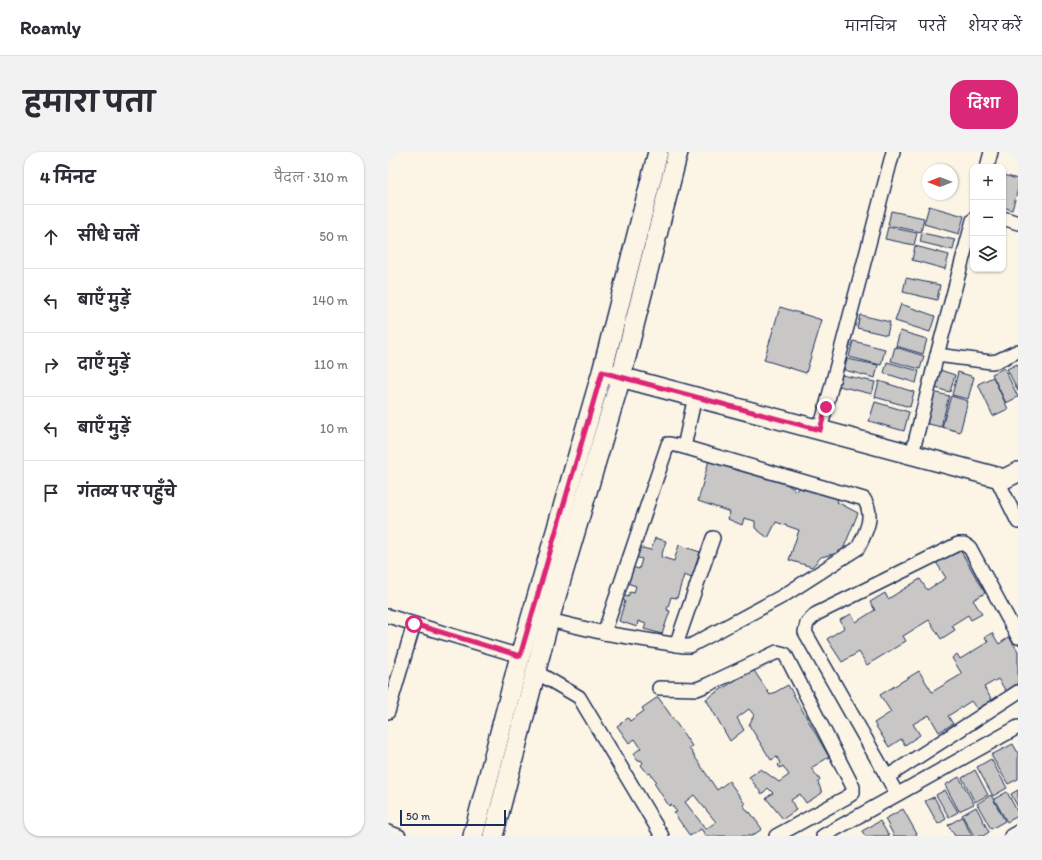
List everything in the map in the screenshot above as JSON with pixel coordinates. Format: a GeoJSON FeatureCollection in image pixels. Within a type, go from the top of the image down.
{"type":"FeatureCollection","features":[{"type":"Feature","properties":{"kind":"street"},"geometry":{"type":"LineString","coordinates":[[473,836],[520,656],[602,372],[658,152]]}},
{"type":"Feature","properties":{"kind":"street"},"geometry":{"type":"LineString","coordinates":[[493,836],[550,620],[621,377],[678,152]]}},
{"type":"Feature","properties":{"kind":"street"},"geometry":{"type":"LineString","coordinates":[[820,430],[893,152]]}},
{"type":"Feature","properties":{"kind":"street"},"geometry":{"type":"LineString","coordinates":[[988,164],[991,152]]}},
{"type":"Feature","properties":{"kind":"street"},"geometry":{"type":"LineString","coordinates":[[1006,219],[1018,223]]}},
{"type":"Feature","properties":{"kind":"street"},"geometry":{"type":"LineString","coordinates":[[912,454],[970,231]]}},
{"type":"Feature","properties":{"kind":"street"},"geometry":{"type":"LineString","coordinates":[[937,355],[992,362],[1018,351]]}},
{"type":"Feature","properties":{"kind":"street"},"geometry":{"type":"LineString","coordinates":[[602,372],[1004,479],[1018,472]]}},
{"type":"Feature","properties":{"kind":"street"},"geometry":{"type":"LineString","coordinates":[[684,447],[695,396]]}},
{"type":"Feature","properties":{"kind":"street"},"geometry":{"type":"LineString","coordinates":[[550,620],[604,633],[676,645],[692,645],[783,596],[858,548],[866,530],[870,513],[867,502],[864,499],[684,447],[668,444],[604,633]]}},
{"type":"Feature","properties":{"kind":"street"},"geometry":{"type":"LineString","coordinates":[[996,477],[1018,522]]}},
{"type":"Feature","properties":{"kind":"street"},"geometry":{"type":"LineString","coordinates":[[676,645],[713,538]]}},
{"type":"Feature","properties":{"kind":"street"},"geometry":{"type":"LineString","coordinates":[[897,794],[805,632],[807,623],[816,614],[958,544],[964,544],[970,548],[1018,637]]}},
{"type":"Feature","properties":{"kind":"street"},"geometry":{"type":"LineString","coordinates":[[388,616],[520,656]]}},
{"type":"Feature","properties":{"kind":"street"},"geometry":{"type":"LineString","coordinates":[[389,708],[414,624]]}},
{"type":"Feature","properties":{"kind":"street"},"geometry":{"type":"LineString","coordinates":[[659,688],[697,689],[777,652],[785,654],[853,787],[853,793],[847,798],[776,836]]}},
{"type":"Feature","properties":{"kind":"street"},"geometry":{"type":"LineString","coordinates":[[536,672],[579,697],[662,836]]}},
{"type":"Feature","properties":{"kind":"street"},"geometry":{"type":"LineString","coordinates":[[888,777],[1018,692]]}},
{"type":"Feature","properties":{"kind":"street"},"geometry":{"type":"LineString","coordinates":[[823,836],[1018,727]]}},
{"type":"Feature","properties":{"kind":"street"},"geometry":{"type":"LineString","coordinates":[[388,832],[399,836]]}},
{"type":"Feature","properties":{"kind":"street"},"geometry":{"type":"LineString","coordinates":[[1011,836],[1018,832]]}},
{"type":"Feature","properties":{"kind":"building"},"geometry":{"type":"Polygon","coordinates":[[[1006,176],[1018,179],[1018,189],[1012,210],[1006,208],[1006,176]]]}},
{"type":"Feature","properties":{"kind":"building"},"geometry":{"type":"Polygon","coordinates":[[[929,206],[964,216],[959,234],[924,224],[929,206]]]}},
{"type":"Feature","properties":{"kind":"building"},"geometry":{"type":"Polygon","coordinates":[[[891,211],[924,218],[921,232],[888,225],[891,211]]]}},
{"type":"Feature","properties":{"kind":"building"},"geometry":{"type":"Polygon","coordinates":[[[888,227],[917,233],[914,245],[885,239],[888,227]]]}},
{"type":"Feature","properties":{"kind":"building"},"geometry":{"type":"Polygon","coordinates":[[[922,233],[955,240],[953,250],[920,242],[922,233]]]}},
{"type":"Feature","properties":{"kind":"building"},"geometry":{"type":"Polygon","coordinates":[[[915,246],[949,255],[945,269],[912,260],[915,246]]]}},
{"type":"Feature","properties":{"kind":"building"},"geometry":{"type":"Polygon","coordinates":[[[906,278],[940,285],[937,300],[903,292],[906,278]]]}},
{"type":"Feature","properties":{"kind":"building"},"geometry":{"type":"Polygon","coordinates":[[[901,304],[935,316],[930,332],[895,321],[901,304]]]}},
{"type":"Feature","properties":{"kind":"building"},"geometry":{"type":"Polygon","coordinates":[[[780,307],[822,320],[806,373],[764,360],[780,307]]]}},
{"type":"Feature","properties":{"kind":"building"},"geometry":{"type":"Polygon","coordinates":[[[860,315],[890,322],[887,335],[857,328],[860,315]]]}},
{"type":"Feature","properties":{"kind":"building"},"geometry":{"type":"Polygon","coordinates":[[[900,331],[927,339],[923,354],[896,346],[900,331]]]}},
{"type":"Feature","properties":{"kind":"building"},"geometry":{"type":"Polygon","coordinates":[[[853,341],[885,349],[881,365],[849,357],[853,341]]]}},
{"type":"Feature","properties":{"kind":"building"},"geometry":{"type":"Polygon","coordinates":[[[895,347],[924,356],[920,369],[891,361],[895,347]]]}},
{"type":"Feature","properties":{"kind":"building"},"geometry":{"type":"Polygon","coordinates":[[[847,359],[878,365],[875,378],[844,370],[847,359]]]}},
{"type":"Feature","properties":{"kind":"building"},"geometry":{"type":"Polygon","coordinates":[[[887,362],[919,371],[916,383],[884,373],[887,362]]]}},
{"type":"Feature","properties":{"kind":"building"},"geometry":{"type":"Polygon","coordinates":[[[1017,364],[1018,365],[1018,391],[1007,369],[1017,364]]]}},
{"type":"Feature","properties":{"kind":"building"},"geometry":{"type":"Polygon","coordinates":[[[1004,368],[1018,397],[1006,403],[992,374],[1004,368]]]}},
{"type":"Feature","properties":{"kind":"building"},"geometry":{"type":"Polygon","coordinates":[[[940,370],[955,375],[950,392],[935,388],[940,370]]]}},
{"type":"Feature","properties":{"kind":"building"},"geometry":{"type":"Polygon","coordinates":[[[958,372],[974,377],[968,399],[952,395],[958,372]]]}},
{"type":"Feature","properties":{"kind":"building"},"geometry":{"type":"Polygon","coordinates":[[[842,375],[875,382],[872,394],[839,386],[842,375]]]}},
{"type":"Feature","properties":{"kind":"building"},"geometry":{"type":"Polygon","coordinates":[[[993,377],[1008,409],[993,416],[978,384],[993,377]]]}},
{"type":"Feature","properties":{"kind":"building"},"geometry":{"type":"Polygon","coordinates":[[[879,381],[914,392],[910,407],[875,397],[879,381]]]}},
{"type":"Feature","properties":{"kind":"building"},"geometry":{"type":"Polygon","coordinates":[[[933,392],[949,396],[941,427],[925,423],[933,392]]]}},
{"type":"Feature","properties":{"kind":"building"},"geometry":{"type":"Polygon","coordinates":[[[951,396],[968,401],[960,432],[942,427],[951,396]]]}},
{"type":"Feature","properties":{"kind":"building"},"geometry":{"type":"Polygon","coordinates":[[[875,402],[909,412],[904,431],[869,421],[875,402]]]}},
{"type":"Feature","properties":{"kind":"building"},"geometry":{"type":"Polygon","coordinates":[[[709,460],[742,471],[784,482],[796,491],[802,482],[840,493],[837,502],[858,513],[842,552],[821,557],[812,567],[789,560],[799,530],[776,522],[768,538],[755,528],[755,521],[744,518],[742,525],[728,519],[730,512],[698,501],[709,460]]]}},
{"type":"Feature","properties":{"kind":"building"},"geometry":{"type":"Polygon","coordinates":[[[655,538],[666,541],[661,557],[674,561],[679,545],[700,552],[692,578],[684,575],[677,598],[671,597],[667,610],[670,611],[662,634],[644,629],[646,624],[638,621],[637,627],[619,621],[625,601],[622,599],[623,595],[628,597],[630,592],[634,593],[636,586],[627,583],[632,567],[639,569],[642,559],[635,557],[638,547],[651,550],[655,538]]]}},
{"type":"Feature","properties":{"kind":"building"},"geometry":{"type":"Polygon","coordinates":[[[959,548],[985,593],[973,600],[982,614],[971,620],[968,615],[952,625],[955,630],[941,639],[929,620],[903,636],[906,641],[867,665],[859,652],[842,662],[827,639],[844,628],[840,620],[851,614],[856,622],[875,610],[870,602],[885,593],[888,599],[920,579],[927,590],[946,578],[936,562],[959,548]]]}},
{"type":"Feature","properties":{"kind":"building"},"geometry":{"type":"Polygon","coordinates":[[[992,633],[999,644],[1009,637],[1018,651],[1018,683],[1006,691],[998,679],[984,687],[992,700],[977,709],[971,701],[948,716],[953,724],[939,732],[929,715],[913,724],[920,735],[905,745],[901,739],[889,747],[874,723],[891,712],[880,695],[919,671],[932,692],[962,674],[952,658],[957,654],[960,659],[988,642],[985,637],[992,633]]]}},
{"type":"Feature","properties":{"kind":"building"},"geometry":{"type":"Polygon","coordinates":[[[753,669],[770,695],[788,685],[829,757],[811,768],[820,780],[818,782],[822,793],[806,803],[800,794],[791,800],[796,810],[783,819],[766,798],[773,793],[768,788],[762,794],[749,777],[761,769],[779,782],[789,775],[783,766],[780,768],[778,765],[780,763],[777,757],[771,760],[749,725],[754,715],[749,709],[737,718],[744,730],[730,741],[706,699],[753,669]]]}},
{"type":"Feature","properties":{"kind":"building"},"geometry":{"type":"Polygon","coordinates":[[[658,697],[692,746],[689,748],[717,790],[729,781],[745,804],[743,805],[762,829],[752,836],[706,836],[701,829],[690,836],[674,813],[677,812],[671,804],[669,806],[654,783],[656,781],[641,765],[643,763],[641,760],[638,761],[633,754],[641,748],[635,739],[629,743],[617,726],[628,718],[630,721],[644,711],[642,708],[658,697]],[[694,795],[685,802],[706,829],[716,822],[694,795]]]}},
{"type":"Feature","properties":{"kind":"building"},"geometry":{"type":"Polygon","coordinates":[[[1013,744],[1018,753],[1018,779],[1008,784],[991,755],[1013,744]]]}},
{"type":"Feature","properties":{"kind":"building"},"geometry":{"type":"Polygon","coordinates":[[[991,759],[1007,788],[993,796],[977,767],[991,759]]]}},
{"type":"Feature","properties":{"kind":"building"},"geometry":{"type":"Polygon","coordinates":[[[975,770],[988,795],[975,802],[962,778],[975,770]]]}},
{"type":"Feature","properties":{"kind":"building"},"geometry":{"type":"Polygon","coordinates":[[[959,777],[974,804],[959,811],[945,785],[959,777]]]}},
{"type":"Feature","properties":{"kind":"building"},"geometry":{"type":"Polygon","coordinates":[[[945,790],[958,812],[949,817],[936,795],[945,790]]]}},
{"type":"Feature","properties":{"kind":"building"},"geometry":{"type":"Polygon","coordinates":[[[1018,790],[1018,807],[1011,794],[1018,790]]]}},
{"type":"Feature","properties":{"kind":"building"},"geometry":{"type":"Polygon","coordinates":[[[1007,792],[1018,813],[1018,816],[1007,822],[994,799],[1007,792]]]}},
{"type":"Feature","properties":{"kind":"building"},"geometry":{"type":"Polygon","coordinates":[[[991,795],[1005,821],[991,829],[977,804],[991,795]]]}},
{"type":"Feature","properties":{"kind":"building"},"geometry":{"type":"Polygon","coordinates":[[[934,797],[946,819],[938,824],[925,801],[934,797]]]}},
{"type":"Feature","properties":{"kind":"building"},"geometry":{"type":"Polygon","coordinates":[[[976,807],[989,832],[983,836],[974,836],[962,815],[976,807]]]}},
{"type":"Feature","properties":{"kind":"building"},"geometry":{"type":"Polygon","coordinates":[[[903,809],[917,834],[914,836],[894,836],[885,819],[903,809]]]}},
{"type":"Feature","properties":{"kind":"building"},"geometry":{"type":"Polygon","coordinates":[[[962,817],[972,836],[955,836],[948,825],[962,817]]]}},
{"type":"Feature","properties":{"kind":"building"},"geometry":{"type":"Polygon","coordinates":[[[880,821],[889,836],[865,836],[862,831],[880,821]]]}},
{"type":"Feature","properties":{"kind":"route"},"geometry":{"type":"LineString","coordinates":[[414,624],[520,656],[602,372],[820,430],[826,407]]}}]}
